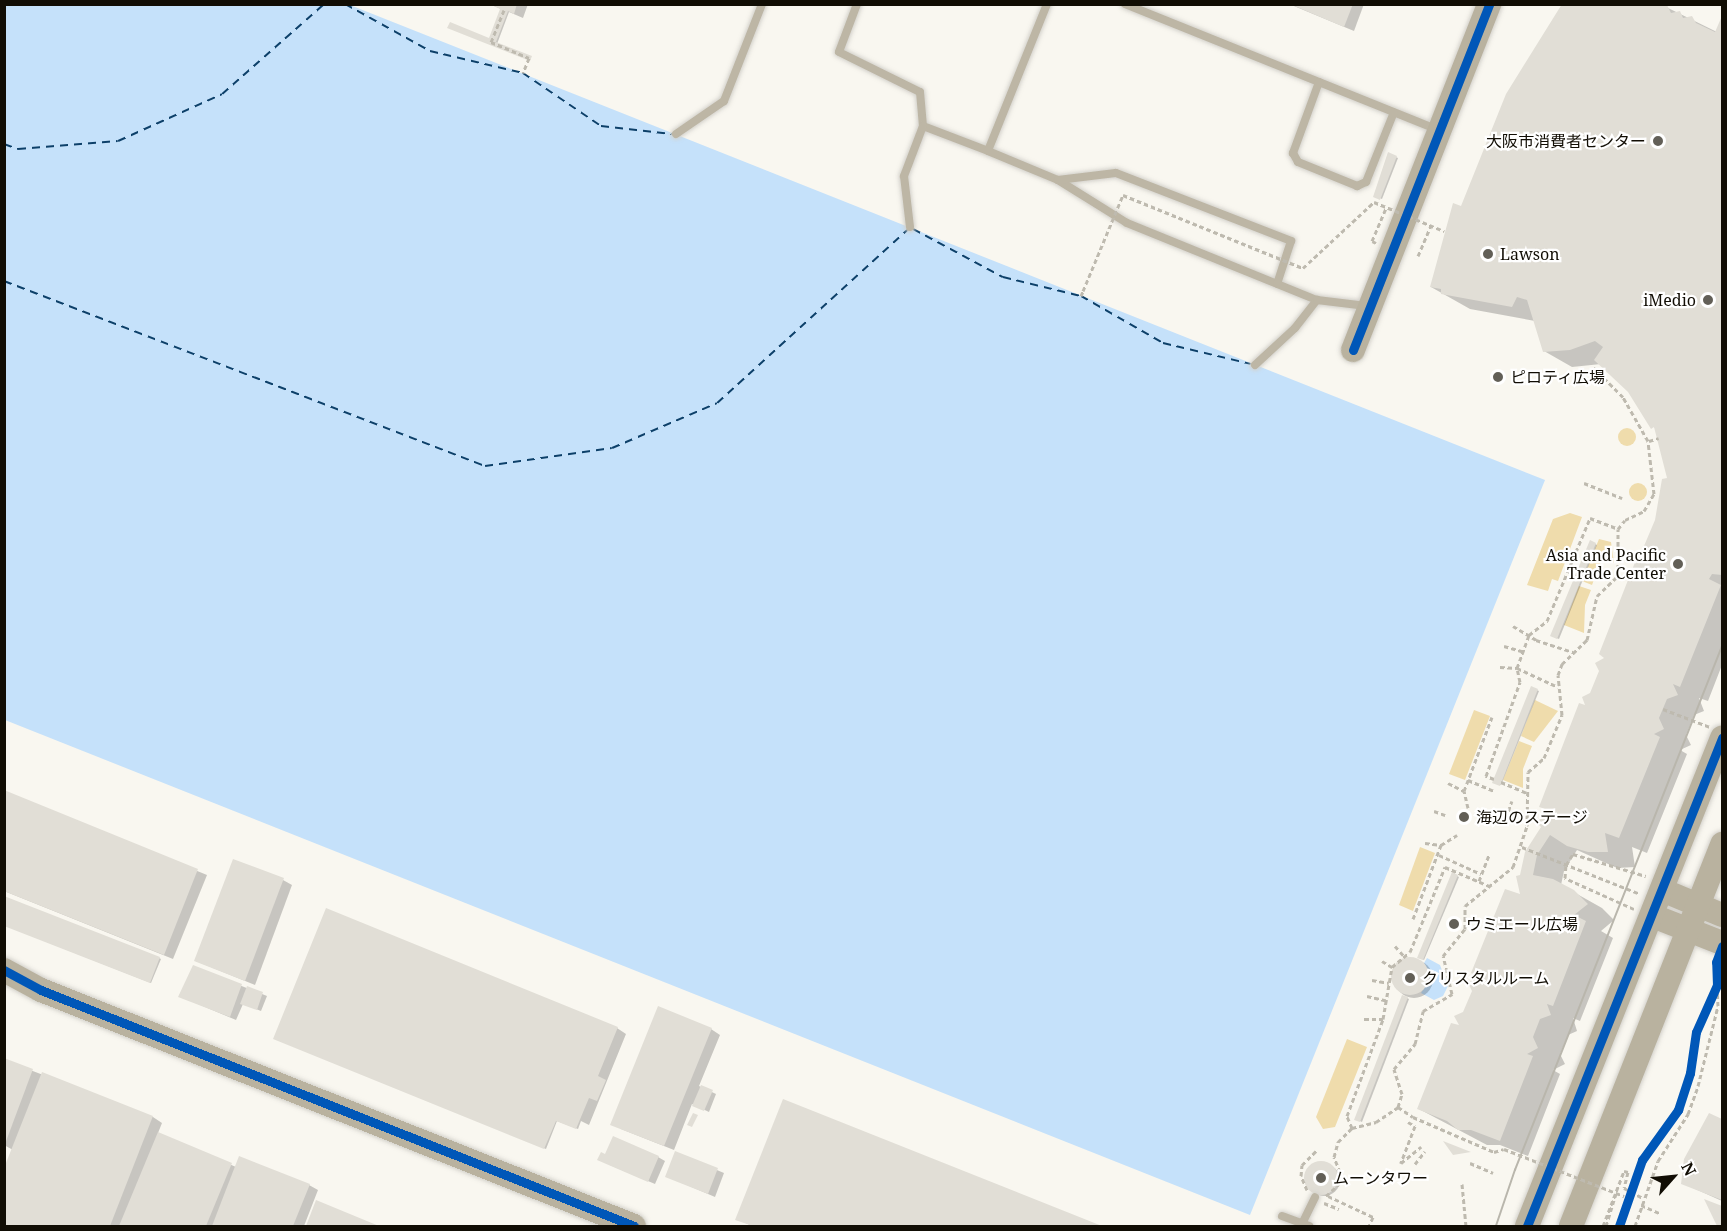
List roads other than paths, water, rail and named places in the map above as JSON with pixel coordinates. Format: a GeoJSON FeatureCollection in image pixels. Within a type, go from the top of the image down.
{"type":"FeatureCollection","features":[{"type":"Feature","properties":{"kind":"street"},"geometry":{"type":"LineString","coordinates":[[1353,350],[1442,131],[1489,4]]}},
{"type":"Feature","properties":{"kind":"street"},"geometry":{"type":"LineString","coordinates":[[1527,1227],[1644,913],[1650,887],[1718,733]]}},
{"type":"Feature","properties":{"kind":"street"},"geometry":{"type":"LineString","coordinates":[[1571,1227],[1722,844]]}},
{"type":"Feature","properties":{"kind":"street"},"geometry":{"type":"LineString","coordinates":[[1650,887],[1722,915]]}},
{"type":"Feature","properties":{"kind":"street"},"geometry":{"type":"LineString","coordinates":[[1644,913],[1688,929],[1719,952]]}},
{"type":"Feature","properties":{"kind":"street"},"geometry":{"type":"LineString","coordinates":[[4,970],[41,990],[634,1227]]}},
{"type":"Feature","properties":{"kind":"lane"},"geometry":{"type":"LineString","coordinates":[[676,134],[724,101],[762,4]]}},
{"type":"Feature","properties":{"kind":"lane"},"geometry":{"type":"LineString","coordinates":[[857,4],[839,52],[920,92],[923,126],[904,176],[910,227]]}},
{"type":"Feature","properties":{"kind":"lane"},"geometry":{"type":"LineString","coordinates":[[988,152],[1047,4]]}},
{"type":"Feature","properties":{"kind":"lane"},"geometry":{"type":"LineString","coordinates":[[1125,4],[1442,131]]}},
{"type":"Feature","properties":{"kind":"lane"},"geometry":{"type":"LineString","coordinates":[[1319,82],[1293,153],[1298,162],[1357,186],[1366,182],[1394,112]]}},
{"type":"Feature","properties":{"kind":"lane"},"geometry":{"type":"LineString","coordinates":[[923,126],[1058,180],[1127,223],[1277,284],[1317,300],[1371,307]]}},
{"type":"Feature","properties":{"kind":"lane"},"geometry":{"type":"LineString","coordinates":[[1058,180],[1116,173],[1291,241],[1277,284]]}},
{"type":"Feature","properties":{"kind":"lane"},"geometry":{"type":"LineString","coordinates":[[1255,365],[1295,328],[1317,300]]}},
{"type":"Feature","properties":{"kind":"lane"},"geometry":{"type":"LineString","coordinates":[[1282,1216],[1304,1226],[1319,1199]]}},
{"type":"Feature","properties":{"kind":"water"},"geometry":{"type":"Polygon","coordinates":[[[4,5],[350,5],[1545,480],[1250,1215],[5,720],[4,5]]]}},
{"type":"Feature","properties":{"kind":"water"},"geometry":{"type":"Polygon","coordinates":[[[1427,958],[1440,965],[1448,986],[1443,996],[1434,1000],[1421,993],[1430,979],[1424,963],[1427,958]]]}},
{"type":"Feature","properties":{"kind":"tram line"},"geometry":{"type":"LineString","coordinates":[[1496,1226],[1515,1170],[1722,646]]}},
{"type":"Feature","properties":{"kind":"place","name":"大阪市消費者センター"},"geometry":{"type":"Point","coordinates":[1658,141]}},
{"type":"Feature","properties":{"kind":"place","name":"Lawson"},"geometry":{"type":"Point","coordinates":[1488,254]}},
{"type":"Feature","properties":{"kind":"place","name":"iMedio"},"geometry":{"type":"Point","coordinates":[1708,300]}},
{"type":"Feature","properties":{"kind":"place","name":"ピロティ広場"},"geometry":{"type":"Point","coordinates":[1498,377]}},
{"type":"Feature","properties":{"kind":"place","name":"Asia and Pacific Trade Center"},"geometry":{"type":"Point","coordinates":[1678,564]}},
{"type":"Feature","properties":{"kind":"place","name":"海辺のステージ"},"geometry":{"type":"Point","coordinates":[1464,817]}},
{"type":"Feature","properties":{"kind":"place","name":"ウミエール広場"},"geometry":{"type":"Point","coordinates":[1454,924]}},
{"type":"Feature","properties":{"kind":"place","name":"クリスタルルーム"},"geometry":{"type":"Point","coordinates":[1410,978]}},
{"type":"Feature","properties":{"kind":"place","name":"ムーンタワー"},"geometry":{"type":"Point","coordinates":[1321,1178]}}]}
